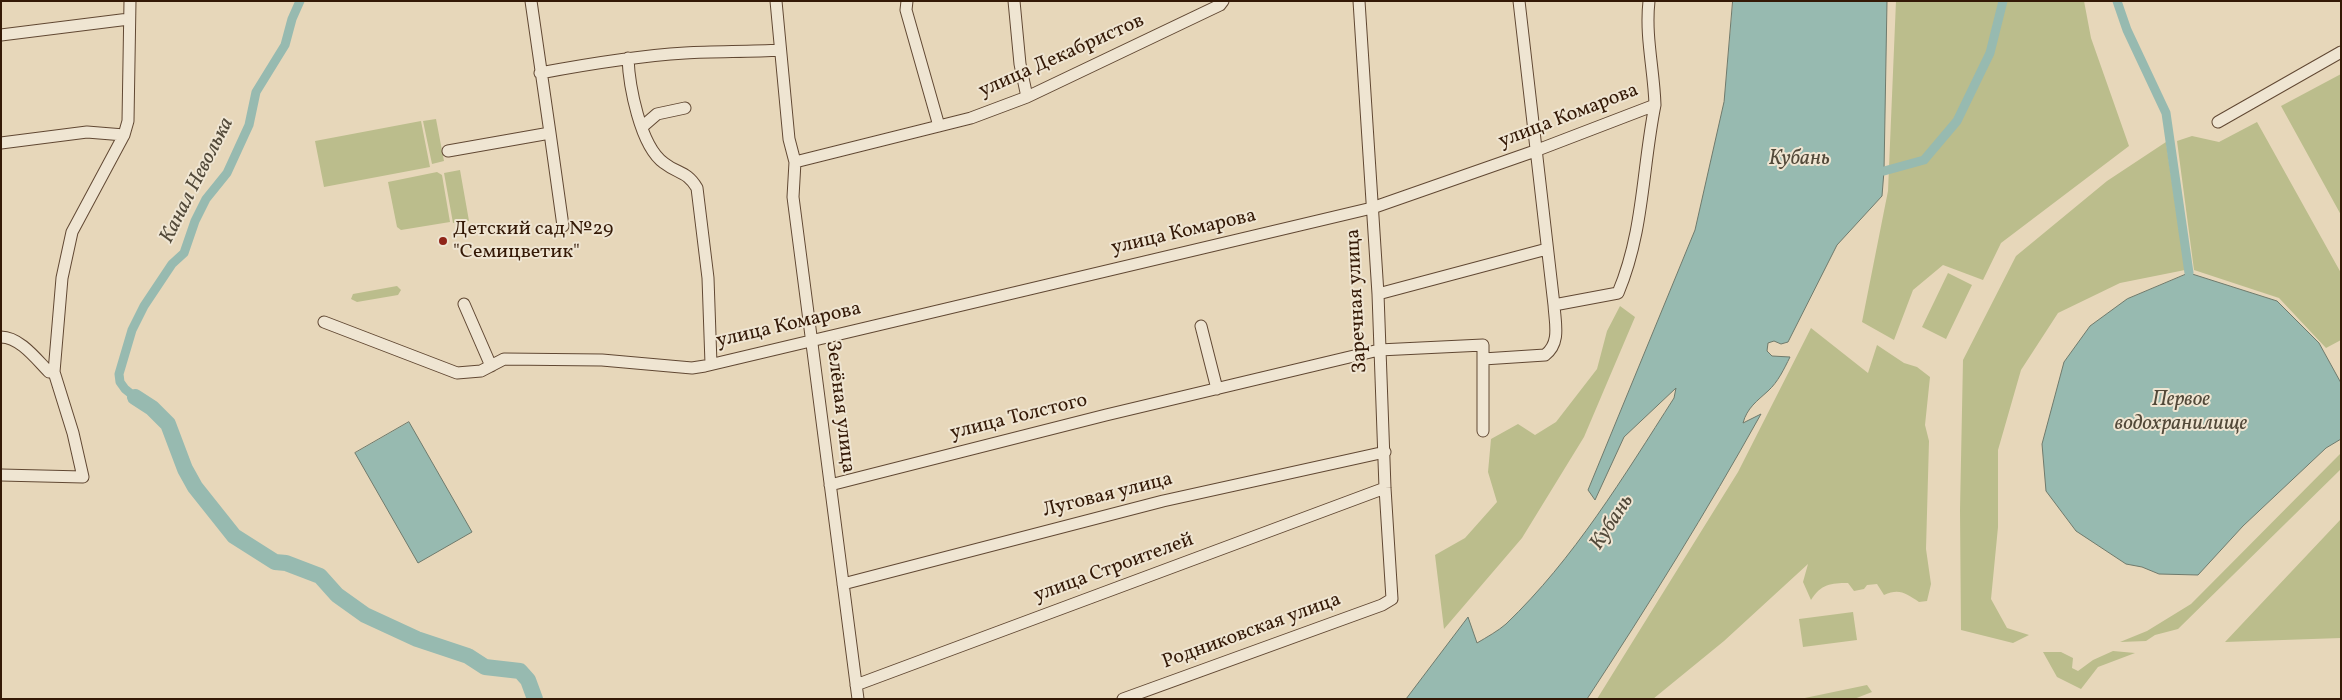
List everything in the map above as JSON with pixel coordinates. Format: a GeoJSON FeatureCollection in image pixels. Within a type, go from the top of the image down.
{"type":"FeatureCollection","features":[{"type":"Feature","properties":{"kind":"street"},"geometry":{"type":"LineString","coordinates":[[1,475],[83,477],[73,433],[54,372],[62,278],[72,232],[124,135],[128,120],[130,1]]}},
{"type":"Feature","properties":{"kind":"street"},"geometry":{"type":"LineString","coordinates":[[531,1],[563,226]]}},
{"type":"Feature","properties":{"kind":"street","name":"Зелёная улица"},"geometry":{"type":"LineString","coordinates":[[776,1],[789,139],[795,162],[794,197],[858,699]]}},
{"type":"Feature","properties":{"kind":"street"},"geometry":{"type":"LineString","coordinates":[[907,1],[906,10],[939,126]]}},
{"type":"Feature","properties":{"kind":"street"},"geometry":{"type":"LineString","coordinates":[[1014,1],[1020,64],[1027,97]]}},
{"type":"Feature","properties":{"kind":"street","name":"улица Декабристов"},"geometry":{"type":"LineString","coordinates":[[795,162],[971,118],[1027,97],[1220,5],[1223,1]]}},
{"type":"Feature","properties":{"kind":"street","name":"Заречная улица"},"geometry":{"type":"LineString","coordinates":[[1359,1],[1378,294],[1385,488],[1392,599]]}},
{"type":"Feature","properties":{"kind":"street"},"geometry":{"type":"LineString","coordinates":[[1483,431],[1483,359],[1545,355],[1553,349],[1556,339],[1554,305],[1546,249],[1519,1]]}},
{"type":"Feature","properties":{"kind":"street"},"geometry":{"type":"LineString","coordinates":[[1554,305],[1618,293],[1628,269],[1636,240],[1655,105],[1654,85],[1647,43],[1649,1]]}},
{"type":"Feature","properties":{"kind":"street"},"geometry":{"type":"LineString","coordinates":[[1,35],[129,19]]}},
{"type":"Feature","properties":{"kind":"street"},"geometry":{"type":"LineString","coordinates":[[540,72],[628,58],[686,53],[780,50]]}},
{"type":"Feature","properties":{"kind":"street"},"geometry":{"type":"LineString","coordinates":[[2218,122],[2341,52]]}},
{"type":"Feature","properties":{"kind":"street"},"geometry":{"type":"LineString","coordinates":[[628,58],[629,82],[642,127],[654,152],[663,163],[691,178],[697,188],[708,278],[711,364]]}},
{"type":"Feature","properties":{"kind":"street","name":"улица Комарова"},"geometry":{"type":"LineString","coordinates":[[324,322],[457,373],[481,371],[504,359],[602,360],[692,368],[1372,208],[1535,151],[1655,105]]}},
{"type":"Feature","properties":{"kind":"street"},"geometry":{"type":"LineString","coordinates":[[642,127],[657,114],[685,108]]}},
{"type":"Feature","properties":{"kind":"street"},"geometry":{"type":"LineString","coordinates":[[1,143],[87,132],[124,135]]}},
{"type":"Feature","properties":{"kind":"street"},"geometry":{"type":"LineString","coordinates":[[448,150],[550,133]]}},
{"type":"Feature","properties":{"kind":"street"},"geometry":{"type":"LineString","coordinates":[[1378,294],[1546,249]]}},
{"type":"Feature","properties":{"kind":"street"},"geometry":{"type":"LineString","coordinates":[[464,304],[490,366]]}},
{"type":"Feature","properties":{"kind":"street"},"geometry":{"type":"LineString","coordinates":[[1201,326],[1218,389]]}},
{"type":"Feature","properties":{"kind":"street"},"geometry":{"type":"LineString","coordinates":[[1,337],[7,337],[27,350],[49,372],[54,372]]}},
{"type":"Feature","properties":{"kind":"street","name":"улица Толстого"},"geometry":{"type":"LineString","coordinates":[[830,485],[1379,350],[1483,345],[1483,359]]}},
{"type":"Feature","properties":{"kind":"street","name":"Луговая улица"},"geometry":{"type":"LineString","coordinates":[[843,584],[1163,502],[1385,452]]}},
{"type":"Feature","properties":{"kind":"street","name":"улица Строителей"},"geometry":{"type":"LineString","coordinates":[[856,684],[1385,488]]}},
{"type":"Feature","properties":{"kind":"street","name":"Родниковская улица"},"geometry":{"type":"LineString","coordinates":[[1122,699],[1382,605],[1392,599]]}},
{"type":"Feature","properties":{"kind":"green space"},"geometry":{"type":"Polygon","coordinates":[[[1896,1],[2084,1],[2091,38],[2129,146],[2001,243],[1983,280],[1943,265],[1913,290],[1894,340],[1862,322],[1888,191],[1896,1]]]}},
{"type":"Feature","properties":{"kind":"green space"},"geometry":{"type":"Polygon","coordinates":[[[2341,74],[2341,215],[2281,106],[2341,74]]]}},
{"type":"Feature","properties":{"kind":"green space"},"geometry":{"type":"Polygon","coordinates":[[[436,119],[444,161],[432,164],[423,121],[436,119]]]}},
{"type":"Feature","properties":{"kind":"green space"},"geometry":{"type":"Polygon","coordinates":[[[421,121],[430,167],[324,187],[315,141],[421,121]]]}},
{"type":"Feature","properties":{"kind":"green space"},"geometry":{"type":"Polygon","coordinates":[[[2257,122],[2341,273],[2341,340],[2326,348],[2279,298],[2194,270],[2177,141],[2192,136],[2219,142],[2257,122]]]}},
{"type":"Feature","properties":{"kind":"green space"},"geometry":{"type":"Polygon","coordinates":[[[2166,142],[2185,270],[2120,283],[2058,313],[2021,370],[1998,450],[1998,527],[1991,599],[2007,628],[2029,635],[2013,643],[1961,630],[1960,510],[1963,360],[2016,256],[2107,181],[2166,142]]]}},
{"type":"Feature","properties":{"kind":"green space"},"geometry":{"type":"Polygon","coordinates":[[[460,170],[469,221],[453,223],[444,173],[460,170]]]}},
{"type":"Feature","properties":{"kind":"green space"},"geometry":{"type":"Polygon","coordinates":[[[437,172],[442,175],[450,222],[401,230],[397,227],[388,182],[437,172]]]}},
{"type":"Feature","properties":{"kind":"green space"},"geometry":{"type":"Polygon","coordinates":[[[1948,273],[1972,285],[1946,339],[1922,327],[1948,273]]]}},
{"type":"Feature","properties":{"kind":"green space"},"geometry":{"type":"Polygon","coordinates":[[[397,286],[401,290],[398,295],[357,302],[351,299],[353,294],[397,286]]]}},
{"type":"Feature","properties":{"kind":"green space"},"geometry":{"type":"Polygon","coordinates":[[[1620,306],[1635,317],[1584,437],[1522,538],[1444,629],[1435,555],[1465,538],[1497,502],[1488,472],[1491,439],[1518,424],[1535,435],[1556,422],[1597,369],[1607,331],[1620,306]]]}},
{"type":"Feature","properties":{"kind":"green space"},"geometry":{"type":"Polygon","coordinates":[[[1811,328],[1868,373],[1877,345],[1904,363],[1917,367],[1930,377],[1925,425],[1929,441],[1926,549],[1931,584],[1927,601],[1919,602],[1906,594],[1898,592],[1884,595],[1877,584],[1867,585],[1864,589],[1854,591],[1848,583],[1836,583],[1827,586],[1819,591],[1811,600],[1803,582],[1808,564],[1724,641],[1653,699],[1597,699],[1738,472],[1811,328]]]}},
{"type":"Feature","properties":{"kind":"green space"},"geometry":{"type":"Polygon","coordinates":[[[2341,453],[2341,469],[2178,629],[2155,635],[2146,641],[2120,642],[2147,631],[2191,604],[2341,453]]]}},
{"type":"Feature","properties":{"kind":"green space"},"geometry":{"type":"Polygon","coordinates":[[[2341,519],[2341,638],[2225,642],[2341,519]]]}},
{"type":"Feature","properties":{"kind":"green space"},"geometry":{"type":"Polygon","coordinates":[[[1853,612],[1857,640],[1803,647],[1799,619],[1853,612]]]}},
{"type":"Feature","properties":{"kind":"green space"},"geometry":{"type":"Polygon","coordinates":[[[2113,651],[2135,653],[2098,667],[2081,689],[2057,677],[2043,652],[2061,652],[2073,658],[2072,668],[2078,671],[2093,660],[2113,651]]]}},
{"type":"Feature","properties":{"kind":"green space"},"geometry":{"type":"Polygon","coordinates":[[[1867,685],[1872,692],[1854,699],[1800,699],[1867,685]]]}},
{"type":"Feature","properties":{"kind":"water","name":"Кубань"},"geometry":{"type":"Polygon","coordinates":[[[1733,1],[1887,1],[1882,196],[1837,245],[1788,342],[1781,344],[1774,341],[1768,343],[1767,351],[1772,356],[1790,357],[1775,384],[1747,413],[1743,423],[1761,414],[1677,558],[1587,699],[1406,699],[1468,617],[1477,643],[1503,627],[1531,599],[1597,516],[1674,398],[1676,388],[1624,437],[1595,500],[1588,490],[1695,230],[1724,102],[1733,1]]]}},
{"type":"Feature","properties":{"kind":"water","name":"Первое водохранилище"},"geometry":{"type":"Polygon","coordinates":[[[2189,273],[2277,301],[2319,343],[2341,383],[2341,439],[2326,448],[2243,526],[2198,575],[2159,574],[2142,567],[2126,564],[2076,531],[2046,491],[2042,444],[2064,362],[2090,326],[2127,299],[2189,273]]]}},
{"type":"Feature","properties":{"kind":"water"},"geometry":{"type":"Polygon","coordinates":[[[409,422],[472,532],[418,563],[355,453],[409,422]]]}},
{"type":"Feature","properties":{"kind":"waterway","name":"Канал Неволька"},"geometry":{"type":"LineString","coordinates":[[135,397],[120,382],[119,374],[132,330],[144,306],[172,264],[184,253],[195,221],[206,199],[227,173],[249,125],[256,92],[285,45],[292,19],[300,1]]}},
{"type":"Feature","properties":{"kind":"waterway"},"geometry":{"type":"LineString","coordinates":[[1884,171],[1924,160],[1957,121],[1990,53],[2003,1]]}},
{"type":"Feature","properties":{"kind":"waterway"},"geometry":{"type":"LineString","coordinates":[[2117,1],[2127,30],[2166,113],[2189,273]]}},
{"type":"Feature","properties":{"kind":"waterway"},"geometry":{"type":"LineString","coordinates":[[135,397],[152,408],[168,424],[185,469],[195,487],[234,536],[275,562],[286,563],[320,576],[337,595],[365,615],[417,639],[468,656],[485,667],[520,671],[528,680],[535,699]]}},
{"type":"Feature","properties":{"kind":"place","name":"Детский сад №29 \"Семицветик\""},"geometry":{"type":"Point","coordinates":[443,241]}}]}
